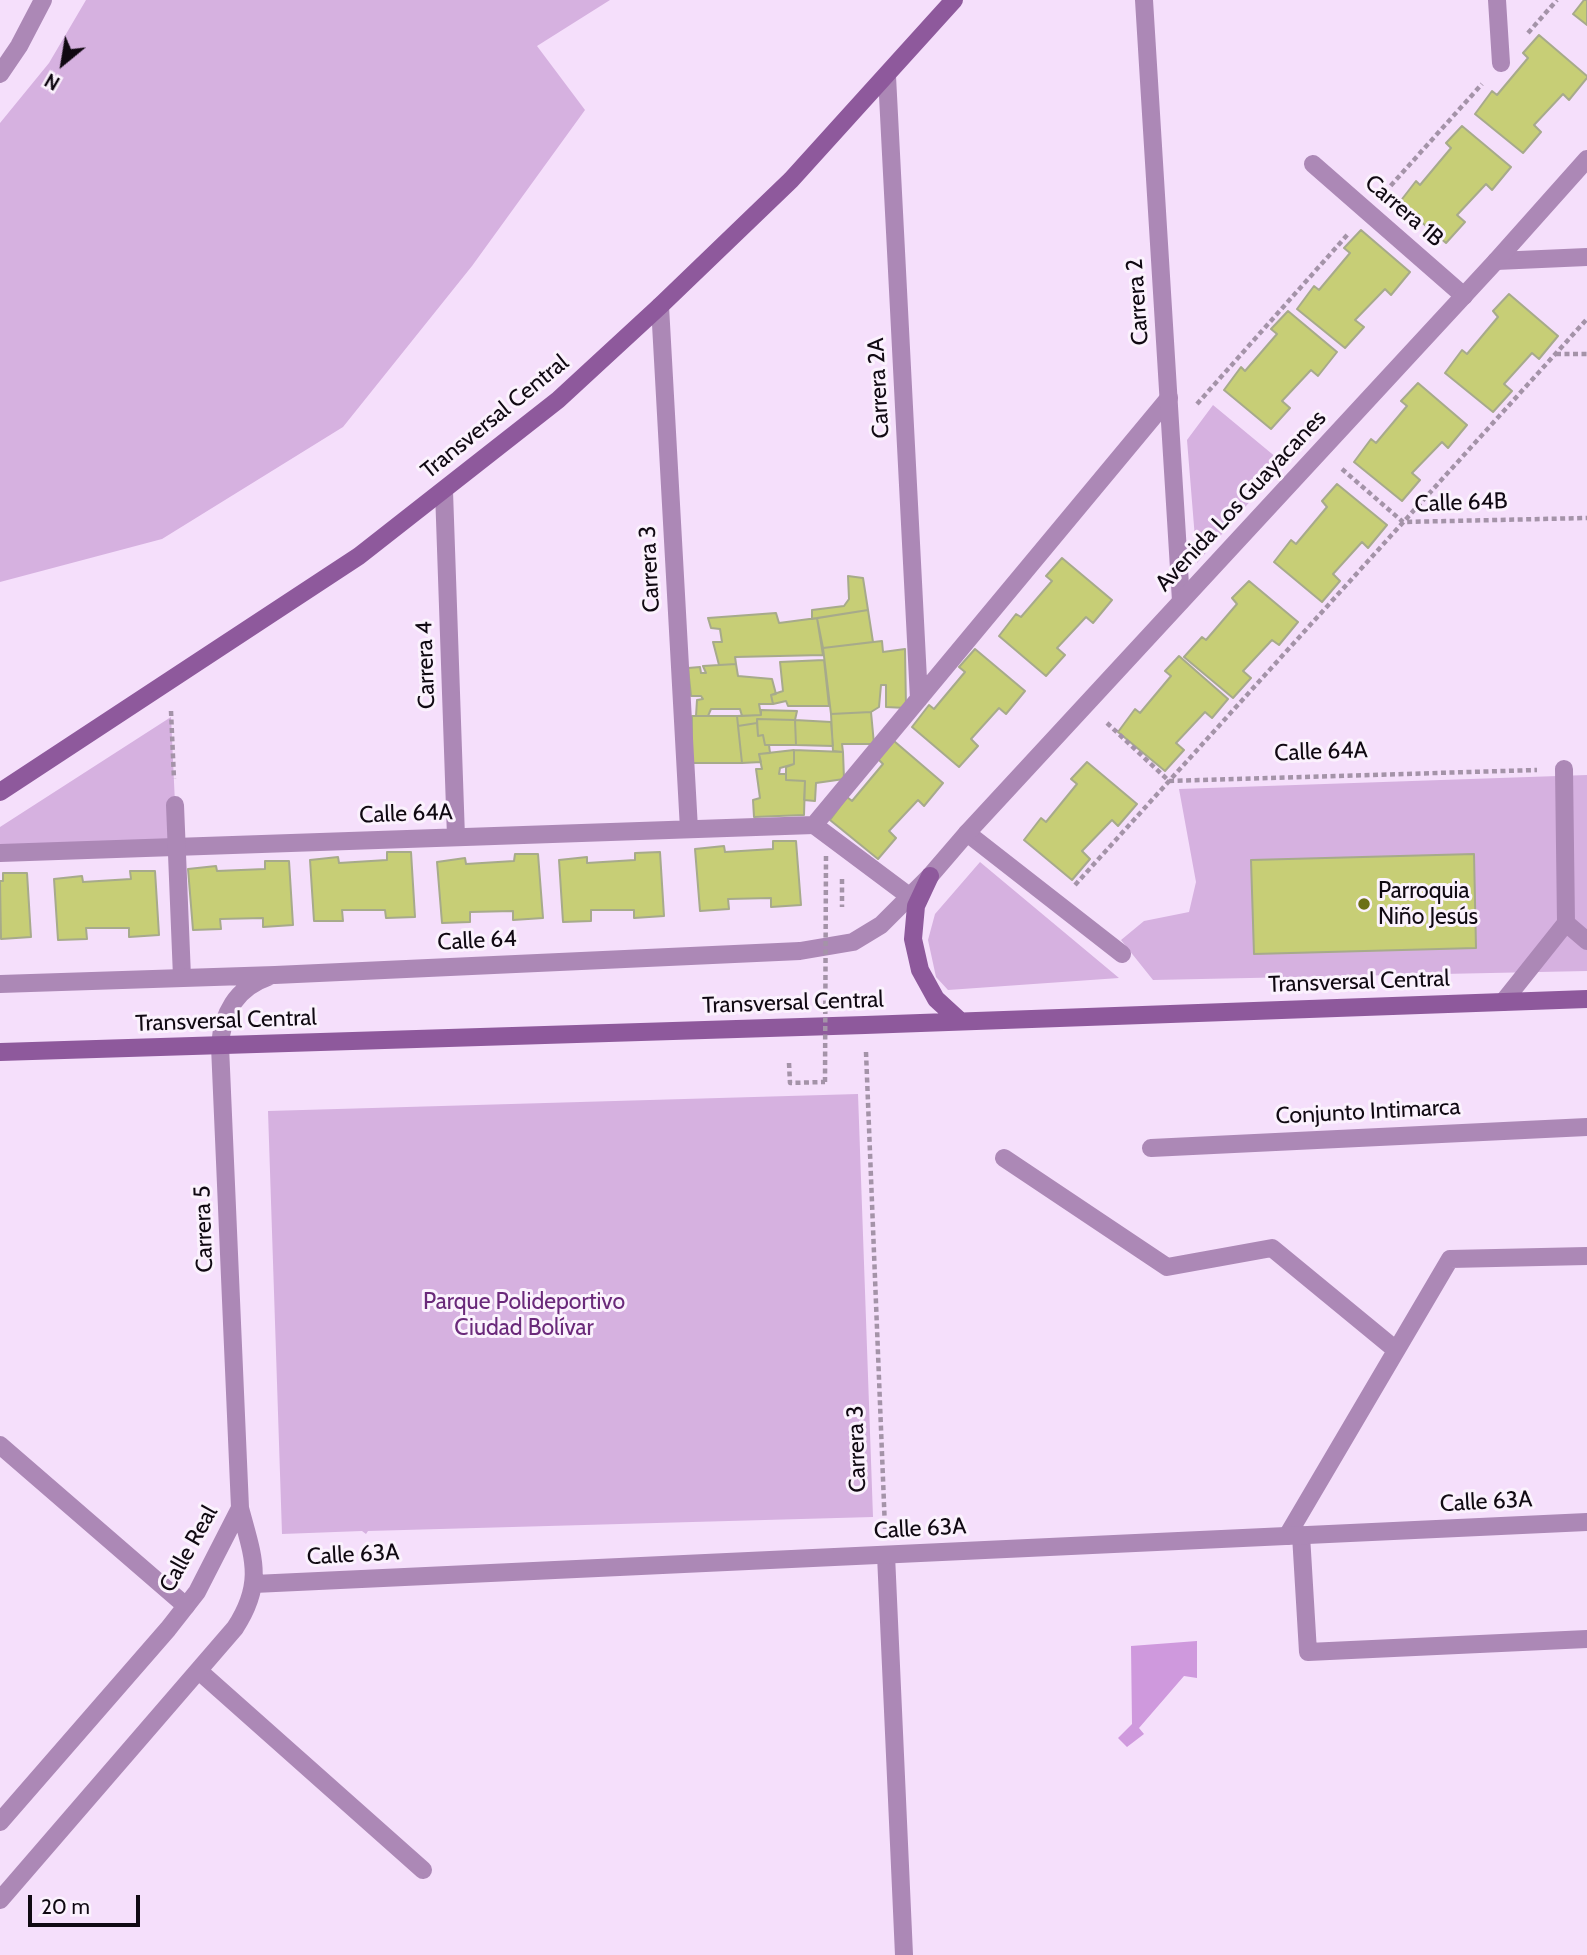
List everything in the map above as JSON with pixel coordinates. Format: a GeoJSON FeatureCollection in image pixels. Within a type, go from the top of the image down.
{"type":"FeatureCollection","features":[{"type":"Feature","properties":{"kind":"main road","name":"Transversal Central"},"geometry":{"type":"LineString","coordinates":[[0,792],[359,556],[558,400],[791,180],[954,0]]}},
{"type":"Feature","properties":{"kind":"main road"},"geometry":{"type":"LineString","coordinates":[[930,876],[916,906],[913,939],[920,970],[936,999],[960,1021]]}},
{"type":"Feature","properties":{"kind":"main road","name":"Transversal Central"},"geometry":{"type":"LineString","coordinates":[[0,1052],[1587,999]]}},
{"type":"Feature","properties":{"kind":"street"},"geometry":{"type":"LineString","coordinates":[[0,74],[19,46],[43,0]]}},
{"type":"Feature","properties":{"kind":"street","name":"Carrera 2"},"geometry":{"type":"LineString","coordinates":[[1144,0],[1181,601]]}},
{"type":"Feature","properties":{"kind":"street"},"geometry":{"type":"LineString","coordinates":[[1497,0],[1501,63]]}},
{"type":"Feature","properties":{"kind":"street","name":"Carrera 2A"},"geometry":{"type":"LineString","coordinates":[[887,76],[919,699]]}},
{"type":"Feature","properties":{"kind":"street","name":"Avenida Los Guayacanes"},"geometry":{"type":"LineString","coordinates":[[930,876],[967,832],[1464,296],[1587,159]]}},
{"type":"Feature","properties":{"kind":"street","name":"Carrera 1B"},"geometry":{"type":"LineString","coordinates":[[1313,164],[1464,296]]}},
{"type":"Feature","properties":{"kind":"street"},"geometry":{"type":"LineString","coordinates":[[1496,261],[1587,257]]}},
{"type":"Feature","properties":{"kind":"street","name":"Carrera 3"},"geometry":{"type":"LineString","coordinates":[[660,306],[689,829]]}},
{"type":"Feature","properties":{"kind":"street"},"geometry":{"type":"LineString","coordinates":[[909,896],[814,825],[1169,398]]}},
{"type":"Feature","properties":{"kind":"street","name":"Carrera 4"},"geometry":{"type":"LineString","coordinates":[[444,491],[456,837]]}},
{"type":"Feature","properties":{"kind":"street"},"geometry":{"type":"LineString","coordinates":[[1503,1002],[1566,923],[1564,769]]}},
{"type":"Feature","properties":{"kind":"street"},"geometry":{"type":"LineString","coordinates":[[175,804],[182,977]]}},
{"type":"Feature","properties":{"kind":"street","name":"Calle 64A"},"geometry":{"type":"LineString","coordinates":[[0,853],[814,825]]}},
{"type":"Feature","properties":{"kind":"street"},"geometry":{"type":"LineString","coordinates":[[967,832],[1122,954]]}},
{"type":"Feature","properties":{"kind":"street","name":"Calle 64"},"geometry":{"type":"LineString","coordinates":[[0,984],[275,975],[800,951],[853,942],[881,925],[930,876]]}},
{"type":"Feature","properties":{"kind":"street"},"geometry":{"type":"LineString","coordinates":[[1566,923],[1587,941]]}},
{"type":"Feature","properties":{"kind":"street","name":"Carrera 5"},"geometry":{"type":"LineString","coordinates":[[240,1508],[220,1046],[225,1017],[240,993],[257,981],[275,975]]}},
{"type":"Feature","properties":{"kind":"street","name":"Conjunto Intimarca"},"geometry":{"type":"LineString","coordinates":[[1151,1148],[1587,1127]]}},
{"type":"Feature","properties":{"kind":"street"},"geometry":{"type":"LineString","coordinates":[[1004,1158],[1167,1267],[1272,1248],[1396,1350]]}},
{"type":"Feature","properties":{"kind":"street"},"geometry":{"type":"LineString","coordinates":[[1587,1256],[1450,1259],[1396,1350],[1294,1535],[1308,1653],[1587,1639]]}},
{"type":"Feature","properties":{"kind":"street"},"geometry":{"type":"LineString","coordinates":[[0,1445],[186,1606]]}},
{"type":"Feature","properties":{"kind":"street","name":"Calle Real"},"geometry":{"type":"LineString","coordinates":[[0,1900],[242,1618],[253,1595],[255,1572],[240,1508]]}},
{"type":"Feature","properties":{"kind":"street","name":"Calle Real"},"geometry":{"type":"LineString","coordinates":[[0,1822],[169,1629],[197,1592],[240,1508]]}},
{"type":"Feature","properties":{"kind":"street","name":"Calle 63A"},"geometry":{"type":"LineString","coordinates":[[254,1584],[1587,1522]]}},
{"type":"Feature","properties":{"kind":"street"},"geometry":{"type":"LineString","coordinates":[[886,1555],[904,1955]]}},
{"type":"Feature","properties":{"kind":"street"},"geometry":{"type":"LineString","coordinates":[[199,1671],[423,1870]]}},
{"type":"Feature","properties":{"kind":"path"},"geometry":{"type":"LineString","coordinates":[[1058,904],[1587,319]]}},
{"type":"Feature","properties":{"kind":"path"},"geometry":{"type":"LineString","coordinates":[[1556,354],[1587,354]]}},
{"type":"Feature","properties":{"kind":"path","name":"Calle 64B"},"geometry":{"type":"LineString","coordinates":[[1321,450],[1403,523],[1587,518]]}},
{"type":"Feature","properties":{"kind":"path"},"geometry":{"type":"LineString","coordinates":[[170,681],[175,804]]}},
{"type":"Feature","properties":{"kind":"path"},"geometry":{"type":"LineString","coordinates":[[1086,704],[1169,781]]}},
{"type":"Feature","properties":{"kind":"path","name":"Calle 64A"},"geometry":{"type":"LineString","coordinates":[[1169,781],[1564,769]]}},
{"type":"Feature","properties":{"kind":"path"},"geometry":{"type":"LineString","coordinates":[[789,1063],[790,1083],[825,1082],[826,856]]}},
{"type":"Feature","properties":{"kind":"path","name":"Carrera 3"},"geometry":{"type":"LineString","coordinates":[[865,1025],[886,1555]]}},
{"type":"Feature","properties":{"kind":"green space"},"geometry":{"type":"Polygon","coordinates":[[[86,0],[610,0],[537,46],[585,110],[472,266],[343,427],[162,539],[0,582],[0,123],[49,63],[86,0]]]}},
{"type":"Feature","properties":{"kind":"green space"},"geometry":{"type":"Polygon","coordinates":[[[1213,405],[1283,463],[1197,563],[1187,440],[1213,405]]]}},
{"type":"Feature","properties":{"kind":"green space"},"geometry":{"type":"Polygon","coordinates":[[[171,717],[177,847],[0,853],[0,827],[171,717]]]}},
{"type":"Feature","properties":{"kind":"green space"},"geometry":{"type":"Polygon","coordinates":[[[1587,775],[1587,971],[1153,980],[1121,940],[1144,921],[1189,912],[1196,882],[1179,789],[1587,775]]]}},
{"type":"Feature","properties":{"kind":"green space"},"geometry":{"type":"Polygon","coordinates":[[[980,862],[1119,978],[948,990],[936,977],[928,940],[935,914],[980,862]]]}},
{"type":"Feature","properties":{"kind":"green space","name":"Parque Polideportivo Ciudad Bolívar"},"geometry":{"type":"Polygon","coordinates":[[[858,1094],[873,1517],[368,1531],[366,1534],[362,1531],[282,1534],[268,1111],[858,1094]]]}},
{"type":"Feature","properties":{"kind":"shaded area"},"geometry":{"type":"Polygon","coordinates":[[[1197,1641],[1197,1678],[1184,1676],[1139,1728],[1144,1734],[1127,1747],[1118,1738],[1132,1724],[1131,1646],[1197,1641]]]}},
{"type":"Feature","properties":{"kind":"building"},"geometry":{"type":"Polygon","coordinates":[[[1584,0],[1587,0],[1587,25],[1573,14],[1584,0]]]}},
{"type":"Feature","properties":{"kind":"building"},"geometry":{"type":"Polygon","coordinates":[[[1539,35],[1587,78],[1569,100],[1563,94],[1534,125],[1541,132],[1523,153],[1475,114],[1492,91],[1497,95],[1528,58],[1523,53],[1539,35]]]}},
{"type":"Feature","properties":{"kind":"building"},"geometry":{"type":"Polygon","coordinates":[[[1462,126],[1511,167],[1492,190],[1486,184],[1457,215],[1465,222],[1446,243],[1399,203],[1416,181],[1420,185],[1451,148],[1446,143],[1462,126]]]}},
{"type":"Feature","properties":{"kind":"building"},"geometry":{"type":"Polygon","coordinates":[[[1361,230],[1410,272],[1391,295],[1385,289],[1355,320],[1364,327],[1345,348],[1297,309],[1314,286],[1319,290],[1350,253],[1344,248],[1361,230]]]}},
{"type":"Feature","properties":{"kind":"building"},"geometry":{"type":"Polygon","coordinates":[[[1509,294],[1558,336],[1539,359],[1532,353],[1504,384],[1512,391],[1493,412],[1445,373],[1462,350],[1467,354],[1498,317],[1493,311],[1509,294]]]}},
{"type":"Feature","properties":{"kind":"building"},"geometry":{"type":"Polygon","coordinates":[[[1288,311],[1337,352],[1318,376],[1311,370],[1282,401],[1290,408],[1271,429],[1224,390],[1241,367],[1245,371],[1277,334],[1271,329],[1288,311]]]}},
{"type":"Feature","properties":{"kind":"building"},"geometry":{"type":"Polygon","coordinates":[[[1418,383],[1467,425],[1448,448],[1442,442],[1412,473],[1420,480],[1402,501],[1354,462],[1371,439],[1376,443],[1407,406],[1401,401],[1418,383]]]}},
{"type":"Feature","properties":{"kind":"building"},"geometry":{"type":"Polygon","coordinates":[[[1337,484],[1387,525],[1368,548],[1362,542],[1333,574],[1340,581],[1322,602],[1274,562],[1291,540],[1296,544],[1327,507],[1322,501],[1337,484]]]}},
{"type":"Feature","properties":{"kind":"building"},"geometry":{"type":"Polygon","coordinates":[[[1062,558],[1112,600],[1093,623],[1086,617],[1057,648],[1065,655],[1046,676],[999,636],[1016,614],[1021,617],[1052,581],[1046,576],[1062,558]]]}},
{"type":"Feature","properties":{"kind":"building"},"geometry":{"type":"Polygon","coordinates":[[[848,576],[863,578],[868,610],[812,619],[812,610],[844,606],[849,599],[848,576]]]}},
{"type":"Feature","properties":{"kind":"building"},"geometry":{"type":"Polygon","coordinates":[[[1249,581],[1298,622],[1279,645],[1272,640],[1243,671],[1251,678],[1233,698],[1184,657],[1202,637],[1206,640],[1237,604],[1232,598],[1249,581]]]}},
{"type":"Feature","properties":{"kind":"building"},"geometry":{"type":"Polygon","coordinates":[[[868,610],[873,642],[823,648],[817,618],[868,610]]]}},
{"type":"Feature","properties":{"kind":"building"},"geometry":{"type":"Polygon","coordinates":[[[776,613],[779,623],[817,618],[823,655],[735,657],[736,664],[719,665],[713,642],[722,642],[720,629],[711,628],[708,618],[776,613]]]}},
{"type":"Feature","properties":{"kind":"building"},"geometry":{"type":"Polygon","coordinates":[[[882,641],[883,652],[905,649],[906,708],[886,707],[886,685],[881,685],[879,707],[871,712],[831,714],[823,648],[882,641]]]}},
{"type":"Feature","properties":{"kind":"building"},"geometry":{"type":"Polygon","coordinates":[[[975,649],[1025,691],[1006,714],[999,708],[971,739],[978,746],[959,767],[912,727],[929,705],[934,709],[965,672],[959,667],[975,649]]]}},
{"type":"Feature","properties":{"kind":"building"},"geometry":{"type":"Polygon","coordinates":[[[1179,656],[1228,699],[1212,718],[1205,712],[1176,743],[1184,750],[1165,771],[1118,732],[1135,709],[1140,713],[1171,676],[1165,671],[1179,656]]]}},
{"type":"Feature","properties":{"kind":"building"},"geometry":{"type":"Polygon","coordinates":[[[824,660],[829,706],[788,706],[786,701],[773,704],[771,695],[783,691],[780,662],[824,660]]]}},
{"type":"Feature","properties":{"kind":"building"},"geometry":{"type":"Polygon","coordinates":[[[736,664],[738,676],[772,679],[776,694],[771,695],[773,704],[759,704],[761,715],[742,716],[740,709],[711,709],[708,716],[696,716],[697,700],[703,699],[701,696],[691,696],[688,668],[700,667],[701,673],[706,673],[703,666],[736,664]]]}},
{"type":"Feature","properties":{"kind":"building"},"geometry":{"type":"Polygon","coordinates":[[[761,710],[797,711],[795,720],[757,719],[757,723],[738,726],[737,716],[761,715],[761,710]]]}},
{"type":"Feature","properties":{"kind":"building"},"geometry":{"type":"Polygon","coordinates":[[[871,712],[874,744],[842,744],[843,752],[833,751],[831,714],[871,712]]]}},
{"type":"Feature","properties":{"kind":"building"},"geometry":{"type":"Polygon","coordinates":[[[692,716],[737,716],[742,763],[692,763],[692,716]]]}},
{"type":"Feature","properties":{"kind":"building"},"geometry":{"type":"Polygon","coordinates":[[[757,719],[795,720],[796,745],[765,745],[763,735],[758,736],[757,719]]]}},
{"type":"Feature","properties":{"kind":"building"},"geometry":{"type":"Polygon","coordinates":[[[795,720],[831,722],[833,746],[796,745],[795,720]]]}},
{"type":"Feature","properties":{"kind":"building"},"geometry":{"type":"Polygon","coordinates":[[[757,723],[758,736],[763,735],[770,753],[759,754],[761,762],[742,763],[738,726],[757,723]]]}},
{"type":"Feature","properties":{"kind":"building"},"geometry":{"type":"Polygon","coordinates":[[[894,741],[943,783],[924,806],[918,800],[889,831],[896,838],[878,859],[830,820],[847,797],[852,801],[883,764],[878,759],[894,741]]]}},
{"type":"Feature","properties":{"kind":"building"},"geometry":{"type":"Polygon","coordinates":[[[794,750],[794,764],[780,768],[779,774],[786,774],[786,780],[805,781],[804,815],[754,817],[753,800],[760,798],[756,769],[762,769],[759,754],[794,750]]]}},
{"type":"Feature","properties":{"kind":"building"},"geometry":{"type":"Polygon","coordinates":[[[794,750],[843,752],[844,779],[816,783],[815,801],[804,800],[805,781],[786,780],[786,767],[794,764],[794,750]]]}},
{"type":"Feature","properties":{"kind":"building"},"geometry":{"type":"Polygon","coordinates":[[[1087,762],[1137,804],[1118,826],[1112,820],[1082,851],[1090,859],[1072,880],[1024,840],[1041,818],[1046,822],[1077,784],[1071,779],[1087,762]]]}},
{"type":"Feature","properties":{"kind":"building"},"geometry":{"type":"Polygon","coordinates":[[[773,841],[796,841],[801,905],[771,907],[771,898],[728,899],[729,909],[700,911],[695,849],[724,846],[725,852],[773,849],[773,841]]]}},
{"type":"Feature","properties":{"kind":"building"},"geometry":{"type":"Polygon","coordinates":[[[387,852],[411,852],[415,917],[386,918],[385,910],[342,910],[343,921],[314,921],[310,860],[338,857],[339,863],[387,860],[387,852]]]}},
{"type":"Feature","properties":{"kind":"building"},"geometry":{"type":"Polygon","coordinates":[[[660,852],[664,916],[634,918],[634,910],[591,910],[591,921],[563,922],[559,860],[587,857],[587,863],[635,860],[635,853],[660,852]]]}},
{"type":"Feature","properties":{"kind":"building"},"geometry":{"type":"Polygon","coordinates":[[[515,854],[538,854],[543,918],[513,920],[513,911],[470,912],[470,922],[442,923],[437,862],[465,858],[466,864],[514,861],[515,854]]]}},
{"type":"Feature","properties":{"kind":"building","name":"Parroquia Niño Jesús"},"geometry":{"type":"Polygon","coordinates":[[[1474,854],[1476,948],[1254,954],[1251,860],[1474,854]]]}},
{"type":"Feature","properties":{"kind":"building"},"geometry":{"type":"Polygon","coordinates":[[[265,861],[289,861],[293,925],[263,927],[263,918],[220,919],[221,929],[193,930],[188,869],[216,866],[217,871],[265,869],[265,861]]]}},
{"type":"Feature","properties":{"kind":"building"},"geometry":{"type":"Polygon","coordinates":[[[130,871],[155,871],[159,935],[129,937],[129,928],[86,928],[87,939],[58,940],[54,879],[82,876],[83,882],[131,879],[130,871]]]}},
{"type":"Feature","properties":{"kind":"building"},"geometry":{"type":"Polygon","coordinates":[[[3,873],[27,873],[31,937],[1,939],[0,881],[3,881],[3,873]]]}},
{"type":"Feature","properties":{"kind":"place","name":"Parroquia Niño Jesús"},"geometry":{"type":"Point","coordinates":[1364,904]}}]}
